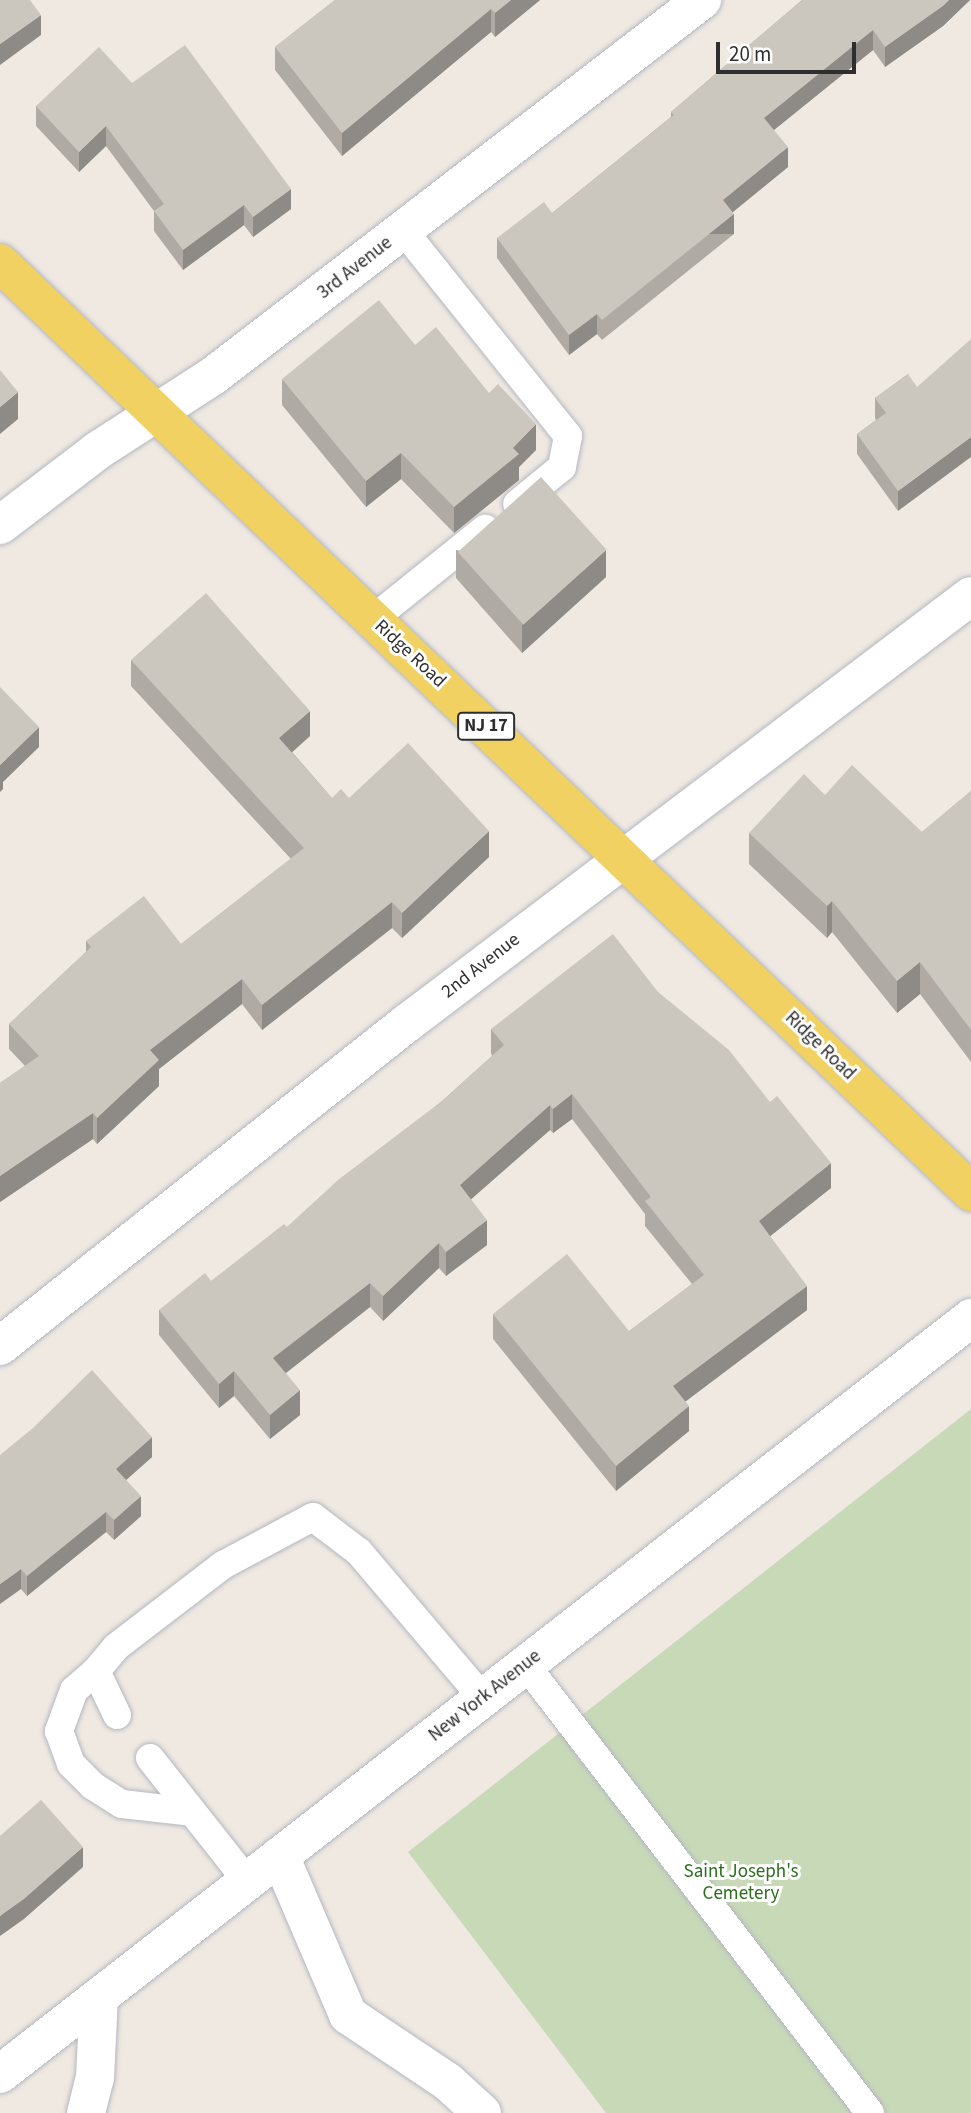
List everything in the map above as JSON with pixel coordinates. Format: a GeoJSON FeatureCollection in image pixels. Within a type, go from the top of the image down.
{"type":"FeatureCollection","features":[{"type":"Feature","properties":{"kind":"main road","name":"Ridge Road"},"geometry":{"type":"LineString","coordinates":[[0,262],[373,620],[625,856],[971,1192]]}},
{"type":"Feature","properties":{"kind":"street","name":"3rd Avenue"},"geometry":{"type":"LineString","coordinates":[[0,525],[155,412],[214,376],[702,0]]}},
{"type":"Feature","properties":{"kind":"street","name":"2nd Avenue"},"geometry":{"type":"LineString","coordinates":[[0,1346],[625,856],[971,596]]}},
{"type":"Feature","properties":{"kind":"street","name":"New York Avenue"},"geometry":{"type":"LineString","coordinates":[[0,2074],[971,1318]]}},
{"type":"Feature","properties":{"kind":"street"},"geometry":{"type":"LineString","coordinates":[[279,1856],[348,2015],[448,2082],[482,2113]]}},
{"type":"Feature","properties":{"kind":"street"},"geometry":{"type":"LineString","coordinates":[[86,2113],[94,2078],[99,1997]]}},
{"type":"Feature","properties":{"kind":"lane"},"geometry":{"type":"LineString","coordinates":[[373,620],[562,467],[568,436],[403,230]]}},
{"type":"Feature","properties":{"kind":"lane"},"geometry":{"type":"LineString","coordinates":[[192,1812],[122,1804],[93,1786],[71,1764],[59,1731],[74,1689],[96,1671],[116,1647],[223,1564],[313,1517],[359,1552],[483,1698]]}},
{"type":"Feature","properties":{"kind":"lane"},"geometry":{"type":"LineString","coordinates":[[526,1664],[870,2113]]}},
{"type":"Feature","properties":{"kind":"lane"},"geometry":{"type":"LineString","coordinates":[[96,1671],[117,1714]]}},
{"type":"Feature","properties":{"kind":"lane"},"geometry":{"type":"LineString","coordinates":[[150,1758],[247,1881]]}},
{"type":"Feature","properties":{"kind":"green space","name":"Saint Joseph's Cemetery"},"geometry":{"type":"Polygon","coordinates":[[[971,1409],[971,2113],[606,2113],[408,1852],[971,1409]]]}},
{"type":"Feature","properties":{"kind":"building"},"geometry":{"type":"Polygon","coordinates":[[[0,0],[30,0],[41,15],[0,44],[0,0]]]}},
{"type":"Feature","properties":{"kind":"building"},"geometry":{"type":"Polygon","coordinates":[[[335,0],[511,0],[495,13],[491,9],[342,133],[275,47],[335,0]]]}},
{"type":"Feature","properties":{"kind":"building"},"geometry":{"type":"Polygon","coordinates":[[[802,0],[949,0],[885,47],[873,30],[764,118],[788,147],[723,200],[734,214],[602,320],[597,314],[569,335],[497,238],[544,202],[552,213],[674,115],[671,112],[802,0]]]}},
{"type":"Feature","properties":{"kind":"building"},"geometry":{"type":"Polygon","coordinates":[[[185,45],[291,189],[253,217],[244,205],[183,250],[154,211],[164,204],[106,126],[79,152],[36,106],[99,47],[132,83],[185,45]]]}},
{"type":"Feature","properties":{"kind":"building"},"geometry":{"type":"Polygon","coordinates":[[[379,300],[415,345],[436,327],[489,393],[498,384],[536,424],[513,448],[519,454],[454,507],[401,453],[366,481],[282,379],[379,300]]]}},
{"type":"Feature","properties":{"kind":"building"},"geometry":{"type":"Polygon","coordinates":[[[971,339],[971,437],[898,491],[857,434],[886,413],[875,398],[908,374],[917,387],[971,339]]]}},
{"type":"Feature","properties":{"kind":"building"},"geometry":{"type":"Polygon","coordinates":[[[0,370],[18,392],[0,407],[0,370]]]}},
{"type":"Feature","properties":{"kind":"building"},"geometry":{"type":"Polygon","coordinates":[[[541,477],[607,550],[523,625],[458,552],[541,477]]]}},
{"type":"Feature","properties":{"kind":"building"},"geometry":{"type":"Polygon","coordinates":[[[206,593],[310,711],[279,738],[332,798],[341,789],[349,798],[408,743],[489,831],[402,913],[392,902],[262,1005],[242,979],[150,1050],[159,1060],[97,1118],[93,1113],[0,1176],[0,1083],[39,1056],[9,1024],[91,947],[86,941],[144,896],[181,944],[304,848],[131,660],[206,593]]]}},
{"type":"Feature","properties":{"kind":"building"},"geometry":{"type":"Polygon","coordinates":[[[0,687],[39,727],[0,765],[0,687]]]}},
{"type":"Feature","properties":{"kind":"building"},"geometry":{"type":"Polygon","coordinates":[[[852,765],[922,832],[971,791],[971,1030],[920,962],[897,981],[832,901],[827,906],[749,833],[804,774],[825,795],[852,765]]]}},
{"type":"Feature","properties":{"kind":"building"},"geometry":{"type":"Polygon","coordinates":[[[613,934],[658,992],[729,1050],[770,1102],[777,1096],[831,1163],[759,1221],[807,1286],[673,1386],[689,1406],[616,1466],[493,1314],[567,1254],[629,1331],[704,1275],[645,1201],[651,1197],[572,1094],[553,1109],[550,1105],[460,1185],[487,1220],[446,1252],[439,1243],[383,1296],[370,1283],[273,1358],[300,1390],[270,1415],[234,1371],[219,1384],[159,1310],[205,1273],[211,1281],[284,1224],[287,1227],[338,1180],[442,1101],[504,1045],[491,1029],[613,934]]]}},
{"type":"Feature","properties":{"kind":"building"},"geometry":{"type":"Polygon","coordinates":[[[92,1370],[152,1437],[116,1469],[141,1496],[114,1520],[106,1512],[27,1576],[21,1569],[0,1584],[0,1455],[33,1428],[92,1370]]]}},
{"type":"Feature","properties":{"kind":"building"},"geometry":{"type":"Polygon","coordinates":[[[41,1800],[83,1847],[24,1899],[0,1916],[0,1836],[41,1800]]]}}]}
